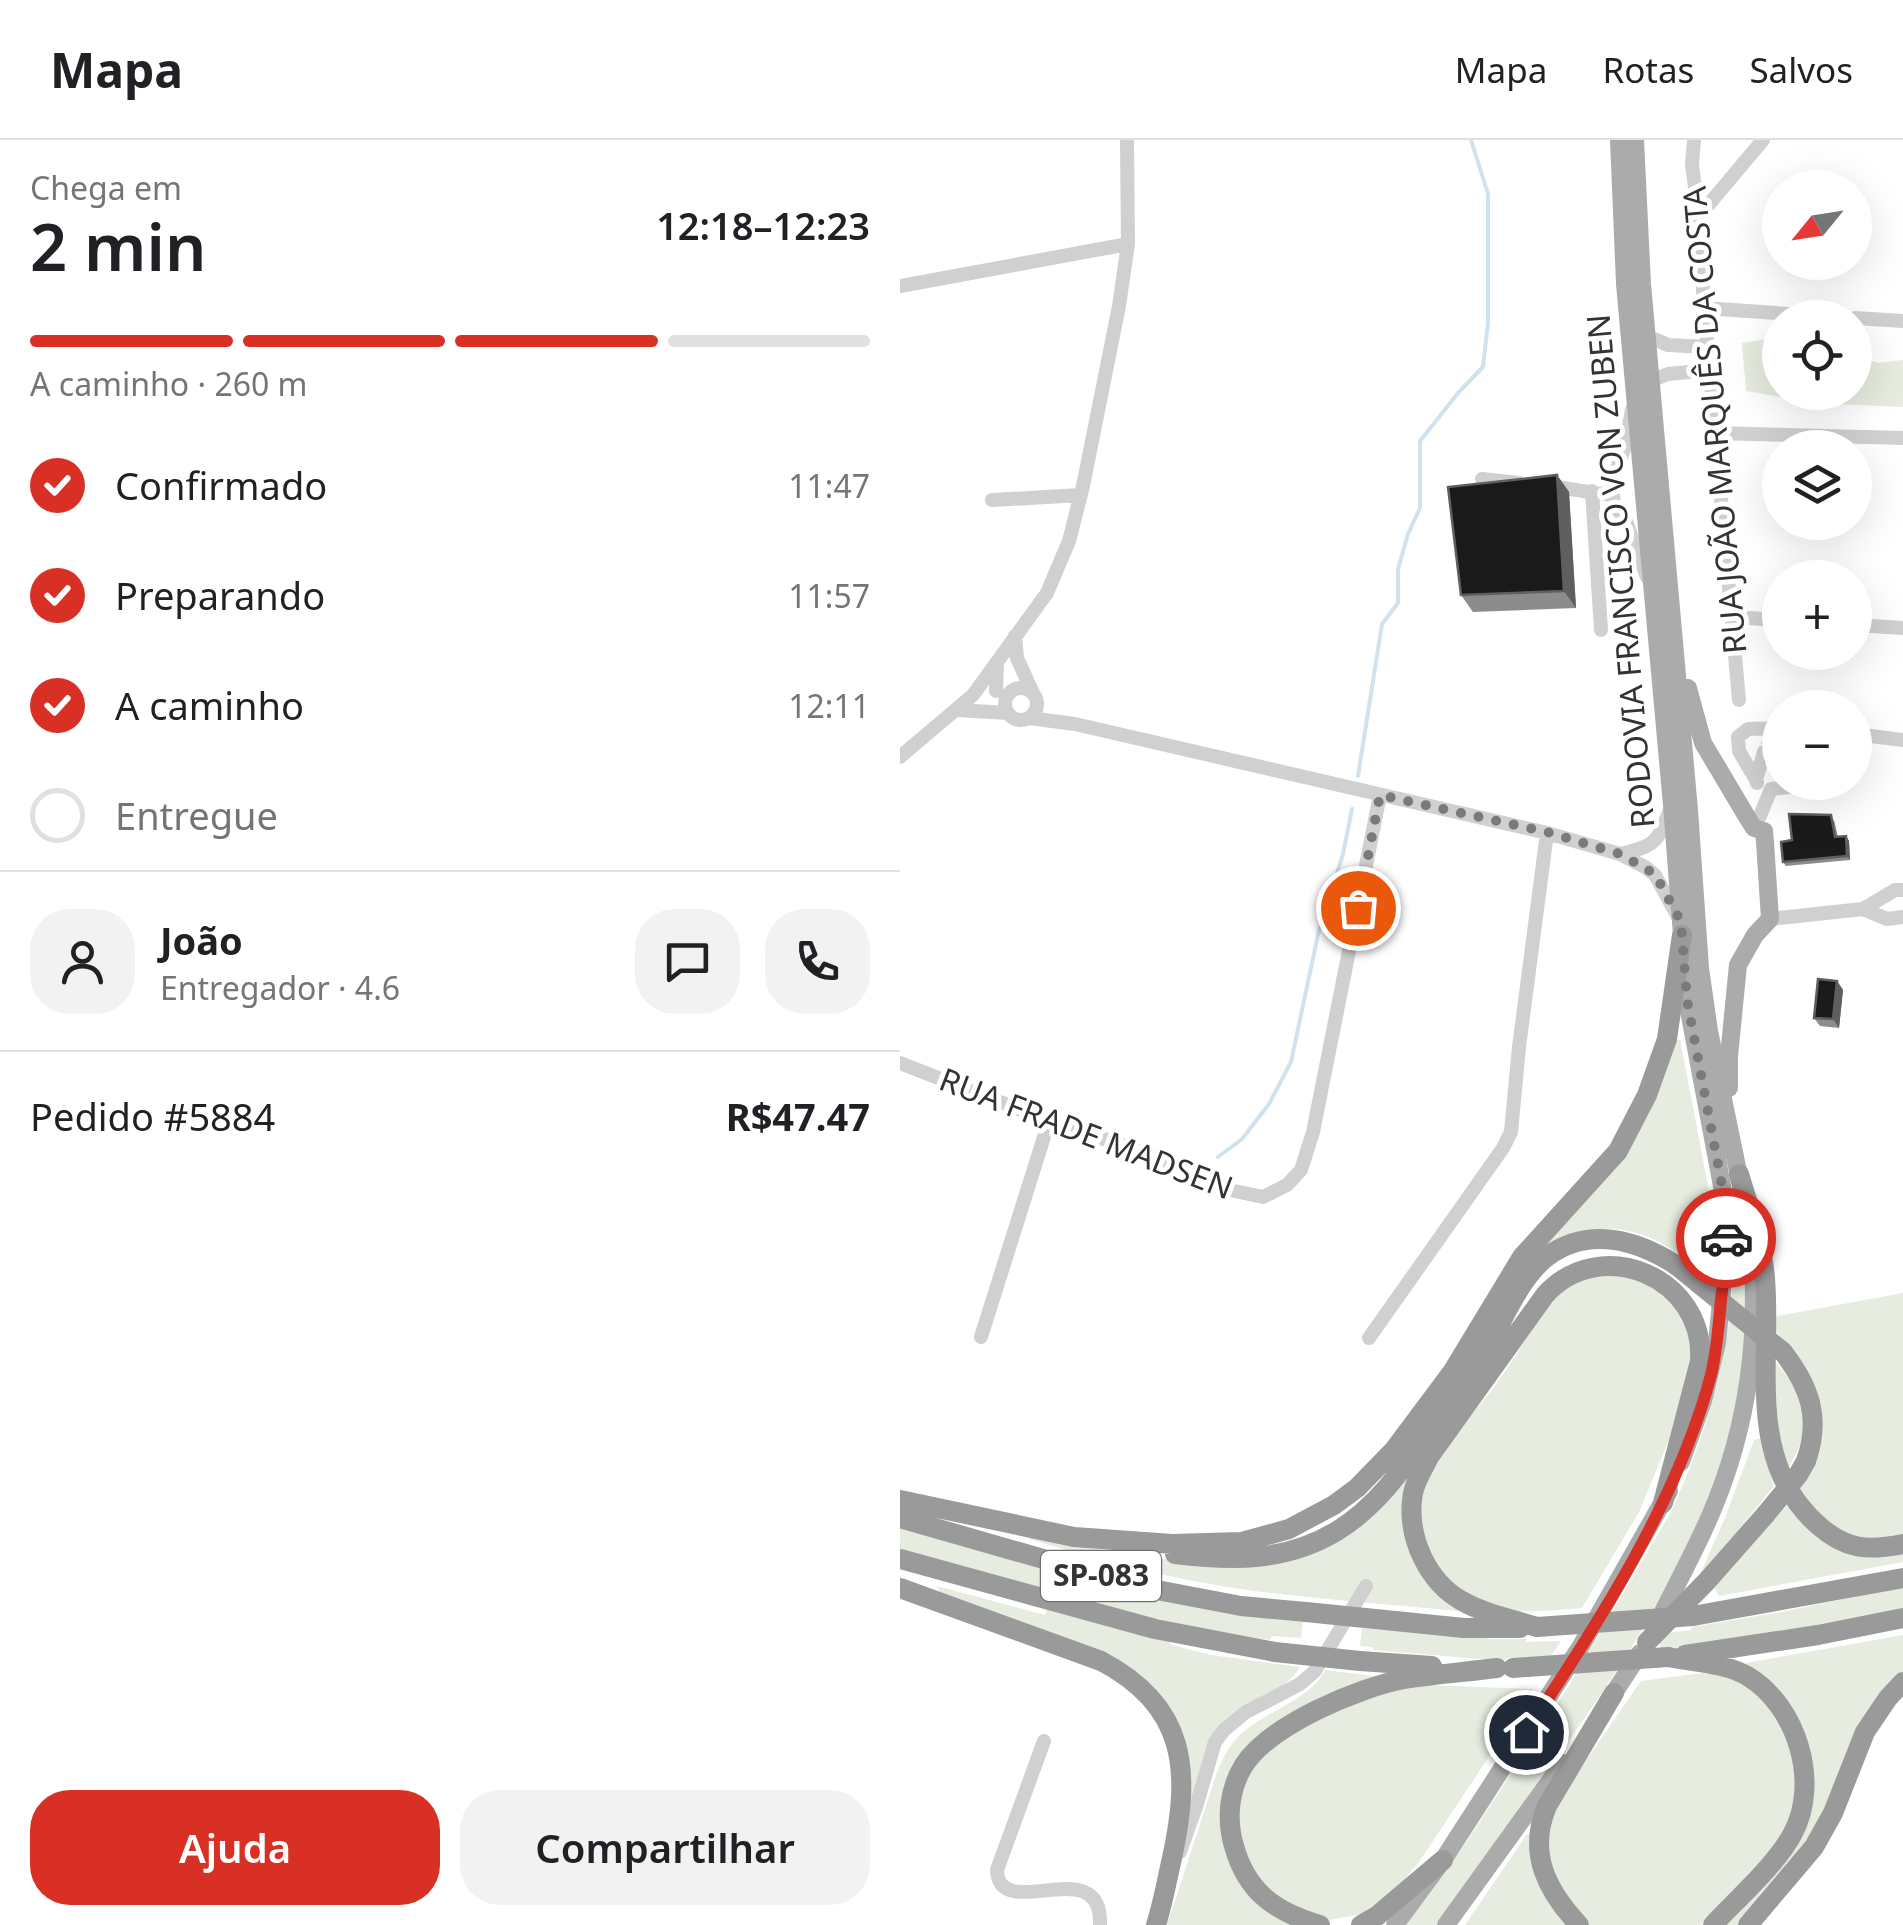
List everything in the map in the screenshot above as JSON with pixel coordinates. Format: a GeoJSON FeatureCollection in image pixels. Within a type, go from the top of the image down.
{"type":"FeatureCollection","features":[{"type":"Feature","properties":{"kind":"highway"},"geometry":{"type":"LineString","coordinates":[[1074,1537],[1172,1544],[1242,1542],[1312,1518],[1376,1470],[1453,1371],[1522,1256],[1603,1170],[1631,1130],[1667,1039],[1681,929]]}},
{"type":"Feature","properties":{"kind":"highway"},"geometry":{"type":"LineString","coordinates":[[1739,1174],[1762,1251],[1767,1426],[1782,1480],[1806,1514],[1837,1539],[1876,1550],[1903,1544]]}},
{"type":"Feature","properties":{"kind":"highway"},"geometry":{"type":"LineString","coordinates":[[900,1500],[1138,1550],[1236,1559],[1292,1552],[1360,1515],[1384,1493],[1480,1359],[1532,1270],[1567,1246],[1612,1238],[1653,1250],[1676,1265],[1783,1352],[1801,1376],[1811,1407],[1814,1436],[1798,1475],[1707,1582],[1647,1642]]}},
{"type":"Feature","properties":{"kind":"highway"},"geometry":{"type":"LineString","coordinates":[[1537,1627],[1458,1600],[1444,1587],[1422,1557],[1415,1538],[1412,1498],[1429,1457],[1544,1295],[1574,1272],[1611,1265],[1640,1271],[1666,1284],[1697,1326],[1702,1343],[1700,1361],[1663,1503]]}},
{"type":"Feature","properties":{"kind":"highway","name":"SP-083"},"geometry":{"type":"LineString","coordinates":[[900,1518],[1141,1587],[1242,1606],[1464,1628],[1693,1616],[1903,1578]]}},
{"type":"Feature","properties":{"kind":"highway","name":"SP-083"},"geometry":{"type":"LineString","coordinates":[[900,1560],[1155,1629],[1275,1652],[1360,1661],[1505,1668],[1668,1658],[1903,1618]]}},
{"type":"Feature","properties":{"kind":"highway"},"geometry":{"type":"LineString","coordinates":[[900,1588],[1101,1660],[1140,1685],[1156,1703],[1170,1724],[1176,1743],[1181,1792],[1179,1824],[1157,1920]]}},
{"type":"Feature","properties":{"kind":"highway"},"geometry":{"type":"LineString","coordinates":[[1668,1658],[1728,1668],[1748,1676],[1780,1706],[1800,1750],[1804,1776],[1801,1815],[1793,1833],[1780,1853],[1713,1925]]}},
{"type":"Feature","properties":{"kind":"highway"},"geometry":{"type":"LineString","coordinates":[[1320,1925],[1278,1909],[1261,1896],[1240,1865],[1230,1827],[1230,1806],[1246,1761],[1272,1737],[1353,1694],[1404,1679],[1505,1668]]}},
{"type":"Feature","properties":{"kind":"highway"},"geometry":{"type":"LineString","coordinates":[[1748,1925],[1814,1848],[1834,1812],[1865,1732],[1903,1682]]}},
{"type":"Feature","properties":{"kind":"highway"},"geometry":{"type":"LineString","coordinates":[[1580,1925],[1556,1898],[1546,1879],[1540,1862],[1540,1822],[1614,1693]]}},
{"type":"Feature","properties":{"kind":"highway"},"geometry":{"type":"LineString","coordinates":[[1360,1925],[1377,1916],[1443,1860]]}},
{"type":"Feature","properties":{"kind":"main road","name":"RODOVIA FRANCISCO VON ZUBEN"},"geometry":{"type":"LineString","coordinates":[[1446,1925],[1647,1642],[1710,1517],[1726,1474],[1746,1401],[1752,1355],[1753,1269],[1700,968],[1689,810],[1635,393],[1625,284],[1619,140]]}},
{"type":"Feature","properties":{"kind":"main road","name":"RODOVIA FRANCISCO VON ZUBEN"},"geometry":{"type":"LineString","coordinates":[[1394,1925],[1443,1860],[1581,1646],[1663,1503],[1694,1431],[1712,1371],[1726,1251],[1722,1186],[1687,1000],[1681,929],[1635,140]]}},
{"type":"Feature","properties":{"kind":"main road"},"geometry":{"type":"LineString","coordinates":[[1662,598],[1702,743],[1754,828],[1764,831],[1770,919],[1755,935],[1738,965],[1728,1123]]}},
{"type":"Feature","properties":{"kind":"street"},"geometry":{"type":"LineString","coordinates":[[900,757],[972,696],[1048,593],[1069,541],[1119,306],[1128,244],[1127,140]]}},
{"type":"Feature","properties":{"kind":"street","name":"RUA JOÃO MARQUÊS DA COSTA"},"geometry":{"type":"LineString","coordinates":[[1694,140],[1692,166],[1739,700]]}},
{"type":"Feature","properties":{"kind":"street"},"geometry":{"type":"LineString","coordinates":[[1699,216],[1763,140]]}},
{"type":"Feature","properties":{"kind":"street"},"geometry":{"type":"LineString","coordinates":[[900,286],[1128,244]]}},
{"type":"Feature","properties":{"kind":"street"},"geometry":{"type":"LineString","coordinates":[[1704,308],[1762,312]]}},
{"type":"Feature","properties":{"kind":"street"},"geometry":{"type":"LineString","coordinates":[[1872,319],[1903,321]]}},
{"type":"Feature","properties":{"kind":"street"},"geometry":{"type":"LineString","coordinates":[[1647,336],[1668,345],[1707,347]]}},
{"type":"Feature","properties":{"kind":"street"},"geometry":{"type":"LineString","coordinates":[[1650,381],[1668,374],[1710,370]]}},
{"type":"Feature","properties":{"kind":"street"},"geometry":{"type":"LineString","coordinates":[[1635,393],[1625,446],[1612,483],[1614,505],[1625,519],[1662,598]]}},
{"type":"Feature","properties":{"kind":"street"},"geometry":{"type":"LineString","coordinates":[[1716,433],[1903,438]]}},
{"type":"Feature","properties":{"kind":"street"},"geometry":{"type":"LineString","coordinates":[[1482,478],[1613,494]]}},
{"type":"Feature","properties":{"kind":"street"},"geometry":{"type":"LineString","coordinates":[[1592,491],[1601,630]]}},
{"type":"Feature","properties":{"kind":"street"},"geometry":{"type":"LineString","coordinates":[[992,500],[1081,495]]}},
{"type":"Feature","properties":{"kind":"street"},"geometry":{"type":"LineString","coordinates":[[1733,617],[1762,619]]}},
{"type":"Feature","properties":{"kind":"street"},"geometry":{"type":"LineString","coordinates":[[1872,626],[1903,628]]}},
{"type":"Feature","properties":{"kind":"street"},"geometry":{"type":"LineString","coordinates":[[1015,636],[1017,658],[1038,705],[1029,718]]}},
{"type":"Feature","properties":{"kind":"street"},"geometry":{"type":"LineString","coordinates":[[998,659],[995,676],[1006,698],[1008,713]]}},
{"type":"Feature","properties":{"kind":"street"},"geometry":{"type":"LineString","coordinates":[[972,696],[1025,688],[1075,724]]}},
{"type":"Feature","properties":{"kind":"street"},"geometry":{"type":"LineString","coordinates":[[957,710],[985,710],[1008,713],[1016,719],[1075,724],[1547,832],[1620,854],[1655,874],[1681,929]]}},
{"type":"Feature","properties":{"kind":"street"},"geometry":{"type":"LineString","coordinates":[[1747,816],[1757,810],[1759,788],[1739,751],[1738,736],[1748,728],[1762,728]]}},
{"type":"Feature","properties":{"kind":"street"},"geometry":{"type":"LineString","coordinates":[[1872,736],[1903,740]]}},
{"type":"Feature","properties":{"kind":"street"},"geometry":{"type":"LineString","coordinates":[[1756,780],[1762,759]]}},
{"type":"Feature","properties":{"kind":"street","name":"RUA FRADE MADSEN"},"geometry":{"type":"LineString","coordinates":[[900,1063],[1134,1149],[1230,1190],[1264,1197],[1287,1185],[1301,1170],[1313,1132],[1380,795]]}},
{"type":"Feature","properties":{"kind":"street"},"geometry":{"type":"LineString","coordinates":[[1747,816],[1760,816],[1766,800]]}},
{"type":"Feature","properties":{"kind":"street"},"geometry":{"type":"LineString","coordinates":[[1620,854],[1646,848],[1654,841],[1672,804]]}},
{"type":"Feature","properties":{"kind":"street"},"geometry":{"type":"LineString","coordinates":[[1370,1338],[1511,1132],[1547,832]]}},
{"type":"Feature","properties":{"kind":"street"},"geometry":{"type":"LineString","coordinates":[[1864,910],[1895,890],[1903,890]]}},
{"type":"Feature","properties":{"kind":"street"},"geometry":{"type":"LineString","coordinates":[[1770,919],[1864,910],[1887,919],[1903,917]]}},
{"type":"Feature","properties":{"kind":"street"},"geometry":{"type":"LineString","coordinates":[[981,1337],[1050,1121]]}},
{"type":"Feature","properties":{"kind":"street"},"geometry":{"type":"LineString","coordinates":[[1157,1920],[1215,1742],[1246,1712],[1300,1684],[1316,1671],[1366,1586]]}},
{"type":"Feature","properties":{"kind":"street"},"geometry":{"type":"LineString","coordinates":[[1044,1741],[998,1870],[998,1885],[1006,1898],[1015,1902],[1073,1894],[1086,1896],[1100,1911],[1100,1925]]}},
{"type":"Feature","properties":{"kind":"shaded area"},"geometry":{"type":"Polygon","coordinates":[[[1762,340],[1762,394],[1746,391],[1742,343],[1762,340]]]}},
{"type":"Feature","properties":{"kind":"shaded area"},"geometry":{"type":"Polygon","coordinates":[[[1903,360],[1903,407],[1872,406],[1872,361],[1903,360]]]}},
{"type":"Feature","properties":{"kind":"shaded area"},"geometry":{"type":"Polygon","coordinates":[[[1680,1039],[1712,1207],[1710,1277],[1670,1248],[1623,1230],[1583,1232],[1539,1252],[1618,1166],[1672,1043],[1680,1039]]]}},
{"type":"Feature","properties":{"kind":"shaded area"},"geometry":{"type":"Polygon","coordinates":[[[1737,1216],[1745,1295],[1741,1374],[1724,1452],[1697,1525],[1620,1665],[1436,1925],[1406,1925],[1463,1847],[1568,1687],[1671,1512],[1699,1442],[1720,1368],[1732,1293],[1733,1217],[1737,1216]]]}},
{"type":"Feature","properties":{"kind":"shaded area"},"geometry":{"type":"Polygon","coordinates":[[[1598,1273],[1645,1281],[1681,1310],[1693,1352],[1676,1423],[1639,1512],[1582,1608],[1524,1611],[1490,1606],[1458,1589],[1434,1561],[1420,1526],[1422,1490],[1435,1463],[1497,1383],[1550,1300],[1598,1273]]]}},
{"type":"Feature","properties":{"kind":"shaded area"},"geometry":{"type":"Polygon","coordinates":[[[1903,1293],[1903,1539],[1864,1540],[1831,1527],[1799,1490],[1815,1454],[1788,1344],[1772,1328],[1773,1317],[1903,1293]]]}},
{"type":"Feature","properties":{"kind":"shaded area"},"geometry":{"type":"Polygon","coordinates":[[[1772,1359],[1792,1384],[1802,1411],[1801,1440],[1787,1469],[1781,1451],[1772,1359]]]}},
{"type":"Feature","properties":{"kind":"shaded area"},"geometry":{"type":"Polygon","coordinates":[[[1761,1438],[1774,1486],[1697,1581],[1754,1440],[1761,1438]]]}},
{"type":"Feature","properties":{"kind":"shaded area"},"geometry":{"type":"Polygon","coordinates":[[[1409,1473],[1407,1531],[1470,1612],[1226,1587],[1113,1562],[1029,1539],[1028,1534],[1111,1552],[1219,1566],[1349,1533],[1389,1500],[1409,1473]]]}},
{"type":"Feature","properties":{"kind":"shaded area"},"geometry":{"type":"Polygon","coordinates":[[[1787,1506],[1811,1531],[1903,1550],[1903,1562],[1719,1596],[1713,1584],[1787,1506]]]}},
{"type":"Feature","properties":{"kind":"shaded area"},"geometry":{"type":"Polygon","coordinates":[[[900,1528],[1242,1615],[1303,1622],[1301,1638],[1272,1636],[1270,1640],[1223,1633],[1037,1589],[900,1550],[900,1528]]]}},
{"type":"Feature","properties":{"kind":"shaded area"},"geometry":{"type":"Polygon","coordinates":[[[937,1586],[1045,1615],[1047,1609],[1211,1655],[1300,1667],[1285,1684],[1225,1720],[1207,1751],[1188,1815],[1188,1774],[1182,1737],[1167,1704],[1154,1689],[1138,1675],[941,1595],[937,1586]]]}},
{"type":"Feature","properties":{"kind":"shaded area"},"geometry":{"type":"Polygon","coordinates":[[[1903,1587],[1903,1610],[1660,1652],[1659,1634],[1903,1587]]]}},
{"type":"Feature","properties":{"kind":"shaded area"},"geometry":{"type":"Polygon","coordinates":[[[1362,1628],[1526,1642],[1561,1641],[1551,1656],[1504,1661],[1360,1646],[1362,1628]]]}},
{"type":"Feature","properties":{"kind":"shaded area"},"geometry":{"type":"Polygon","coordinates":[[[1903,1635],[1903,1671],[1892,1681],[1798,1855],[1738,1925],[1725,1925],[1811,1787],[1746,1663],[1903,1635]]]}},
{"type":"Feature","properties":{"kind":"shaded area"},"geometry":{"type":"Polygon","coordinates":[[[1325,1670],[1374,1676],[1322,1698],[1271,1728],[1222,1830],[1293,1925],[1167,1925],[1217,1772],[1228,1750],[1247,1729],[1309,1690],[1325,1670]]]}},
{"type":"Feature","properties":{"kind":"shaded area"},"geometry":{"type":"Polygon","coordinates":[[[1703,1673],[1729,1678],[1750,1690],[1768,1706],[1782,1727],[1795,1775],[1787,1825],[1761,1862],[1701,1925],[1587,1925],[1560,1897],[1546,1853],[1550,1812],[1641,1681],[1703,1673]]]}},
{"type":"Feature","properties":{"kind":"shaded area"},"geometry":{"type":"Polygon","coordinates":[[[1427,1685],[1534,1689],[1417,1865],[1379,1905],[1361,1914],[1329,1920],[1305,1914],[1271,1896],[1245,1861],[1236,1808],[1248,1772],[1271,1746],[1360,1698],[1427,1685]]]}},
{"type":"Feature","properties":{"kind":"shaded area"},"geometry":{"type":"Polygon","coordinates":[[[1527,1834],[1569,1925],[1465,1925],[1527,1834]]]}},
{"type":"Feature","properties":{"kind":"building"},"geometry":{"type":"Polygon","coordinates":[[[1557,475],[1564,591],[1461,595],[1448,487],[1557,475]]]}},
{"type":"Feature","properties":{"kind":"building"},"geometry":{"type":"Polygon","coordinates":[[[1789,814],[1831,815],[1835,837],[1846,836],[1847,856],[1783,862],[1781,842],[1792,840],[1789,814]]]}},
{"type":"Feature","properties":{"kind":"building"},"geometry":{"type":"Polygon","coordinates":[[[1818,979],[1837,981],[1833,1019],[1814,1018],[1818,979]]]}},
{"type":"Feature","properties":{"kind":"waterway"},"geometry":{"type":"LineString","coordinates":[[1358,776],[1382,624],[1398,603],[1398,569],[1420,508],[1420,441],[1483,367],[1488,323],[1488,194],[1471,140]]}},
{"type":"Feature","properties":{"kind":"waterway"},"geometry":{"type":"LineString","coordinates":[[1218,1157],[1242,1139],[1269,1104],[1291,1062],[1319,930],[1343,854],[1352,809]]}},
{"type":"Feature","properties":{"kind":"way so far"},"geometry":{"type":"LineString","coordinates":[[1358,908],[1380,795],[1547,832],[1620,854],[1655,874],[1681,922],[1687,1000],[1722,1186],[1726,1238]]}},
{"type":"Feature","properties":{"kind":"route"},"geometry":{"type":"LineString","coordinates":[[1526,1732],[1608,1601],[1681,1464],[1712,1371],[1726,1238]]}}]}
